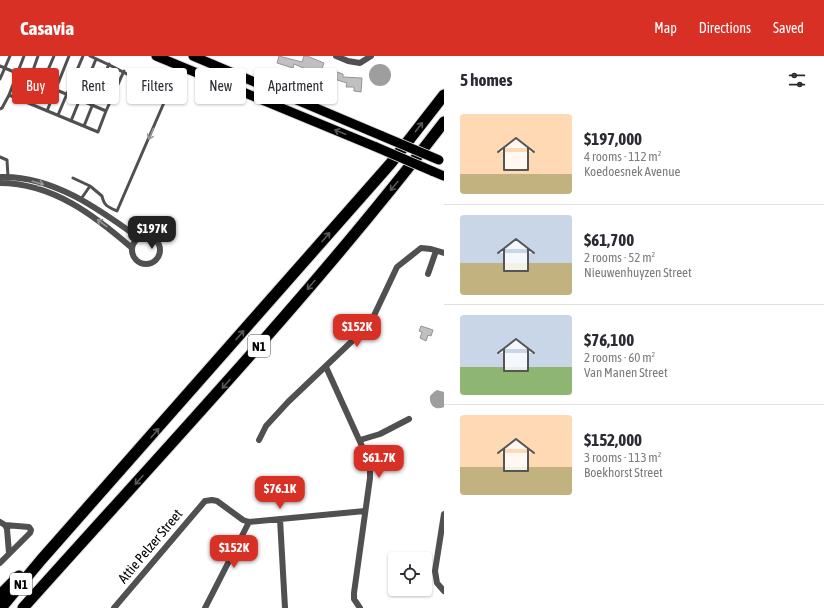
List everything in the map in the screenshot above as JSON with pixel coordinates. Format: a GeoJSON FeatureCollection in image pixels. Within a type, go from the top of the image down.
{"type":"FeatureCollection","features":[{"type":"Feature","properties":{"kind":"highway","name":"N1"},"geometry":{"type":"LineString","coordinates":[[0,608],[391,163],[444,95]]}},
{"type":"Feature","properties":{"kind":"highway","name":"N1"},"geometry":{"type":"LineString","coordinates":[[23,608],[244,363],[400,180],[444,122]]}},
{"type":"Feature","properties":{"kind":"highway"},"geometry":{"type":"LineString","coordinates":[[0,595],[129,462]]}},
{"type":"Feature","properties":{"kind":"highway"},"geometry":{"type":"LineString","coordinates":[[31,608],[64,562]]}},
{"type":"Feature","properties":{"kind":"main road"},"geometry":{"type":"LineString","coordinates":[[156,56],[444,176]]}},
{"type":"Feature","properties":{"kind":"main road"},"geometry":{"type":"LineString","coordinates":[[193,56],[441,161]]}},
{"type":"Feature","properties":{"kind":"street"},"geometry":{"type":"LineString","coordinates":[[336,56],[348,61],[360,63],[371,56]]}},
{"type":"Feature","properties":{"kind":"street"},"geometry":{"type":"LineString","coordinates":[[0,177],[39,182],[81,199],[104,213],[139,238]]}},
{"type":"Feature","properties":{"kind":"street"},"geometry":{"type":"LineString","coordinates":[[0,184],[20,184],[38,189],[75,205],[109,228],[132,248]]}},
{"type":"Feature","properties":{"kind":"street"},"geometry":{"type":"LineString","coordinates":[[147,236],[158,242],[161,251],[157,260],[149,265],[139,263],[133,256],[133,244],[139,238],[147,236]]}},
{"type":"Feature","properties":{"kind":"street"},"geometry":{"type":"LineString","coordinates":[[259,440],[266,426],[288,402],[370,324],[397,267],[422,248],[444,254]]}},
{"type":"Feature","properties":{"kind":"street"},"geometry":{"type":"LineString","coordinates":[[428,274],[436,251]]}},
{"type":"Feature","properties":{"kind":"street"},"geometry":{"type":"LineString","coordinates":[[326,367],[360,440],[371,472],[354,593],[354,599],[360,608]]}},
{"type":"Feature","properties":{"kind":"street"},"geometry":{"type":"LineString","coordinates":[[360,440],[380,434],[409,419]]}},
{"type":"Feature","properties":{"kind":"street","name":"Attie Pelzer Street"},"geometry":{"type":"LineString","coordinates":[[114,608],[205,500],[217,501],[243,520],[249,522]]}},
{"type":"Feature","properties":{"kind":"street"},"geometry":{"type":"LineString","coordinates":[[204,608],[249,522],[365,511]]}},
{"type":"Feature","properties":{"kind":"street"},"geometry":{"type":"LineString","coordinates":[[444,514],[435,571],[437,583],[444,591]]}},
{"type":"Feature","properties":{"kind":"street"},"geometry":{"type":"LineString","coordinates":[[280,519],[285,608]]}},
{"type":"Feature","properties":{"kind":"street"},"geometry":{"type":"LineString","coordinates":[[0,563],[30,533],[31,530],[29,527],[3,523],[9,553]]}},
{"type":"Feature","properties":{"kind":"lane"},"geometry":{"type":"LineString","coordinates":[[0,79],[10,56]]}},
{"type":"Feature","properties":{"kind":"lane"},"geometry":{"type":"LineString","coordinates":[[19,68],[24,56]]}},
{"type":"Feature","properties":{"kind":"lane"},"geometry":{"type":"LineString","coordinates":[[34,68],[38,56]]}},
{"type":"Feature","properties":{"kind":"lane"},"geometry":{"type":"LineString","coordinates":[[49,68],[54,56]]}},
{"type":"Feature","properties":{"kind":"lane"},"geometry":{"type":"LineString","coordinates":[[59,80],[69,56]]}},
{"type":"Feature","properties":{"kind":"lane"},"geometry":{"type":"LineString","coordinates":[[78,68],[83,56]]}},
{"type":"Feature","properties":{"kind":"lane"},"geometry":{"type":"LineString","coordinates":[[73,178],[90,186],[102,196],[104,203],[107,206],[117,211],[166,98],[124,71],[90,56]]}},
{"type":"Feature","properties":{"kind":"lane"},"geometry":{"type":"LineString","coordinates":[[92,68],[96,59]]}},
{"type":"Feature","properties":{"kind":"lane"},"geometry":{"type":"LineString","coordinates":[[84,126],[109,64]]}},
{"type":"Feature","properties":{"kind":"lane"},"geometry":{"type":"LineString","coordinates":[[0,66],[12,71]]}},
{"type":"Feature","properties":{"kind":"lane"},"geometry":{"type":"LineString","coordinates":[[33,105],[98,132],[124,71]]}},
{"type":"Feature","properties":{"kind":"lane"},"geometry":{"type":"LineString","coordinates":[[0,109],[2,108],[12,85]]}},
{"type":"Feature","properties":{"kind":"lane"},"geometry":{"type":"LineString","coordinates":[[8,94],[12,96]]}},
{"type":"Feature","properties":{"kind":"lane"},"geometry":{"type":"LineString","coordinates":[[58,115],[67,97]]}},
{"type":"Feature","properties":{"kind":"lane"},"geometry":{"type":"LineString","coordinates":[[47,110],[49,104]]}},
{"type":"Feature","properties":{"kind":"lane"},"geometry":{"type":"LineString","coordinates":[[71,121],[78,104]]}},
{"type":"Feature","properties":{"kind":"lane"},"geometry":{"type":"LineString","coordinates":[[88,104],[106,111]]}},
{"type":"Feature","properties":{"kind":"lane"},"geometry":{"type":"LineString","coordinates":[[0,157],[7,160],[8,177]]}},
{"type":"Feature","properties":{"kind":"lane"},"geometry":{"type":"LineString","coordinates":[[81,199],[90,186]]}},
{"type":"Feature","properties":{"kind":"shaded area"},"geometry":{"type":"Polygon","coordinates":[[[380,64],[388,67],[391,75],[388,83],[380,86],[372,83],[369,75],[372,67],[380,64]]]}},
{"type":"Feature","properties":{"kind":"shaded area"},"geometry":{"type":"Polygon","coordinates":[[[437,390],[444,392],[444,407],[441,408],[435,408],[430,402],[430,396],[437,390]]]}},
{"type":"Feature","properties":{"kind":"building"},"geometry":{"type":"Polygon","coordinates":[[[279,56],[302,62],[304,56],[307,56],[324,63],[322,68],[304,68],[294,64],[293,68],[277,63],[279,56]]]}},
{"type":"Feature","properties":{"kind":"building"},"geometry":{"type":"Polygon","coordinates":[[[337,72],[343,74],[343,77],[362,78],[361,92],[354,91],[354,87],[346,87],[347,83],[337,80],[337,72]]]}},
{"type":"Feature","properties":{"kind":"building"},"geometry":{"type":"Polygon","coordinates":[[[421,326],[433,330],[431,336],[428,335],[426,341],[420,338],[422,332],[419,331],[421,326]]]}}]}
